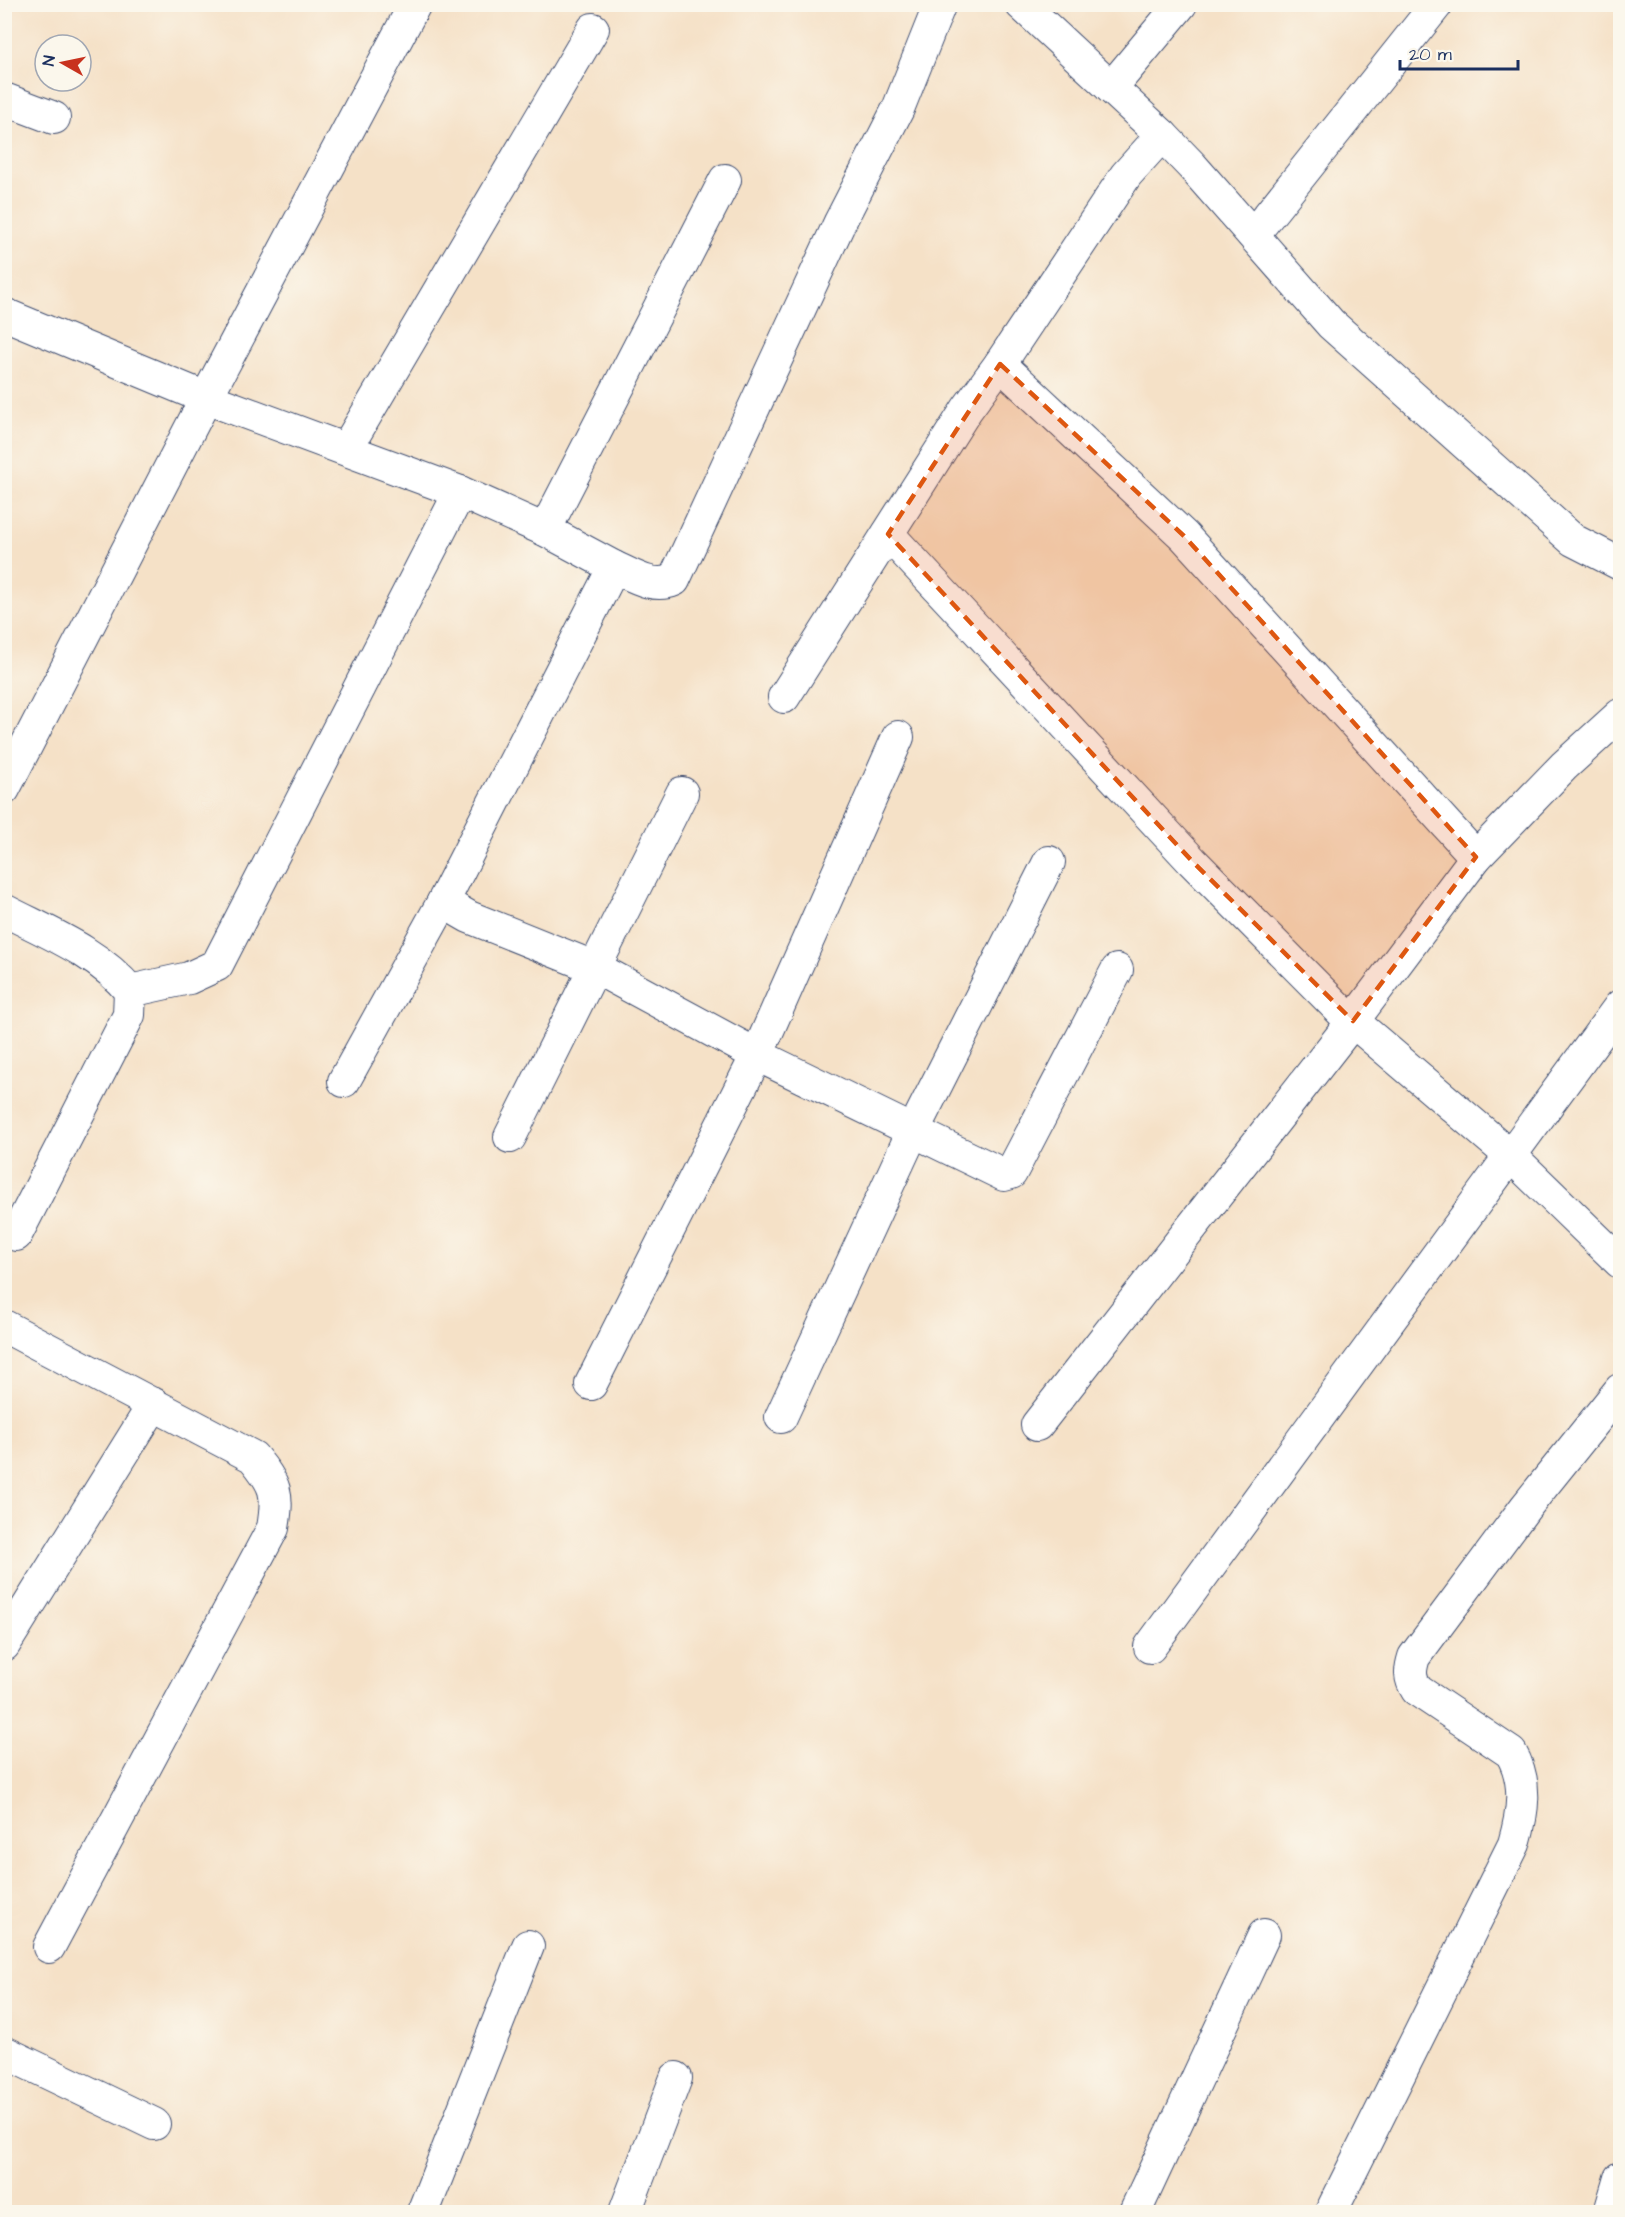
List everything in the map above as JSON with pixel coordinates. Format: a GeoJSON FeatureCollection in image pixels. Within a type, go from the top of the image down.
{"type":"FeatureCollection","features":[{"type":"Feature","properties":{"kind":"street"},"geometry":{"type":"LineString","coordinates":[[4,789],[206,398],[415,4]]}},
{"type":"Feature","properties":{"kind":"street"},"geometry":{"type":"LineString","coordinates":[[4,314],[206,398],[460,492],[546,530],[614,567],[648,582],[663,585],[674,580],[840,222],[898,109],[940,4]]}},
{"type":"Feature","properties":{"kind":"street"},"geometry":{"type":"LineString","coordinates":[[1021,4],[1162,135],[1331,324],[1573,540],[1620,564]]}},
{"type":"Feature","properties":{"kind":"street"},"geometry":{"type":"LineString","coordinates":[[1111,88],[1181,4]]}},
{"type":"Feature","properties":{"kind":"street"},"geometry":{"type":"LineString","coordinates":[[1253,235],[1437,4]]}},
{"type":"Feature","properties":{"kind":"street"},"geometry":{"type":"LineString","coordinates":[[346,449],[593,29]]}},
{"type":"Feature","properties":{"kind":"street"},"geometry":{"type":"LineString","coordinates":[[4,99],[54,118]]}},
{"type":"Feature","properties":{"kind":"street"},"geometry":{"type":"LineString","coordinates":[[784,697],[967,409],[1000,364],[1126,175],[1162,135]]}},
{"type":"Feature","properties":{"kind":"street"},"geometry":{"type":"LineString","coordinates":[[546,530],[725,180]]}},
{"type":"Feature","properties":{"kind":"street"},"geometry":{"type":"LineString","coordinates":[[1000,364],[1184,536],[1476,857]]}},
{"type":"Feature","properties":{"kind":"street"},"geometry":{"type":"LineString","coordinates":[[130,991],[189,978],[217,965],[460,492]]}},
{"type":"Feature","properties":{"kind":"street"},"geometry":{"type":"LineString","coordinates":[[888,534],[1192,861],[1353,1021],[1510,1156],[1620,1262]]}},
{"type":"Feature","properties":{"kind":"street"},"geometry":{"type":"LineString","coordinates":[[344,1081],[443,902],[614,567]]}},
{"type":"Feature","properties":{"kind":"street"},"geometry":{"type":"LineString","coordinates":[[1037,1425],[1353,1021],[1476,857],[1564,766],[1620,715]]}},
{"type":"Feature","properties":{"kind":"street"},"geometry":{"type":"LineString","coordinates":[[591,1384],[757,1055],[898,737]]}},
{"type":"Feature","properties":{"kind":"street"},"geometry":{"type":"LineString","coordinates":[[510,1137],[682,793]]}},
{"type":"Feature","properties":{"kind":"street"},"geometry":{"type":"LineString","coordinates":[[781,1417],[913,1131],[1049,862]]}},
{"type":"Feature","properties":{"kind":"street"},"geometry":{"type":"LineString","coordinates":[[443,902],[469,917],[596,968],[757,1055],[1004,1175],[1011,1173],[1117,970]]}},
{"type":"Feature","properties":{"kind":"street"},"geometry":{"type":"LineString","coordinates":[[4,910],[98,960],[117,975],[130,991],[129,1015],[16,1235]]}},
{"type":"Feature","properties":{"kind":"street"},"geometry":{"type":"LineString","coordinates":[[1150,1647],[1620,1006]]}},
{"type":"Feature","properties":{"kind":"street"},"geometry":{"type":"LineString","coordinates":[[4,1326],[254,1456],[271,1478],[278,1502],[273,1528],[49,1947]]}},
{"type":"Feature","properties":{"kind":"street"},"geometry":{"type":"LineString","coordinates":[[1331,2212],[1514,1844],[1521,1818],[1523,1790],[1519,1767],[1511,1753],[1417,1690],[1411,1680],[1410,1668],[1414,1657],[1524,1508],[1620,1390]]}},
{"type":"Feature","properties":{"kind":"street"},"geometry":{"type":"LineString","coordinates":[[4,1645],[154,1404]]}},
{"type":"Feature","properties":{"kind":"street"},"geometry":{"type":"LineString","coordinates":[[1135,2212],[1264,1935]]}},
{"type":"Feature","properties":{"kind":"street"},"geometry":{"type":"LineString","coordinates":[[423,2212],[528,1946]]}},
{"type":"Feature","properties":{"kind":"street"},"geometry":{"type":"LineString","coordinates":[[4,2052],[154,2124]]}},
{"type":"Feature","properties":{"kind":"street"},"geometry":{"type":"LineString","coordinates":[[625,2212],[676,2078]]}},
{"type":"Feature","properties":{"kind":"street"},"geometry":{"type":"LineString","coordinates":[[1610,2212],[1620,2178]]}},
{"type":"Feature","properties":{"kind":"highlighted area"},"geometry":{"type":"Polygon","coordinates":[[[1000,364],[1184,536],[1476,857],[1353,1021],[1192,861],[888,534],[1000,364]]]}}]}
